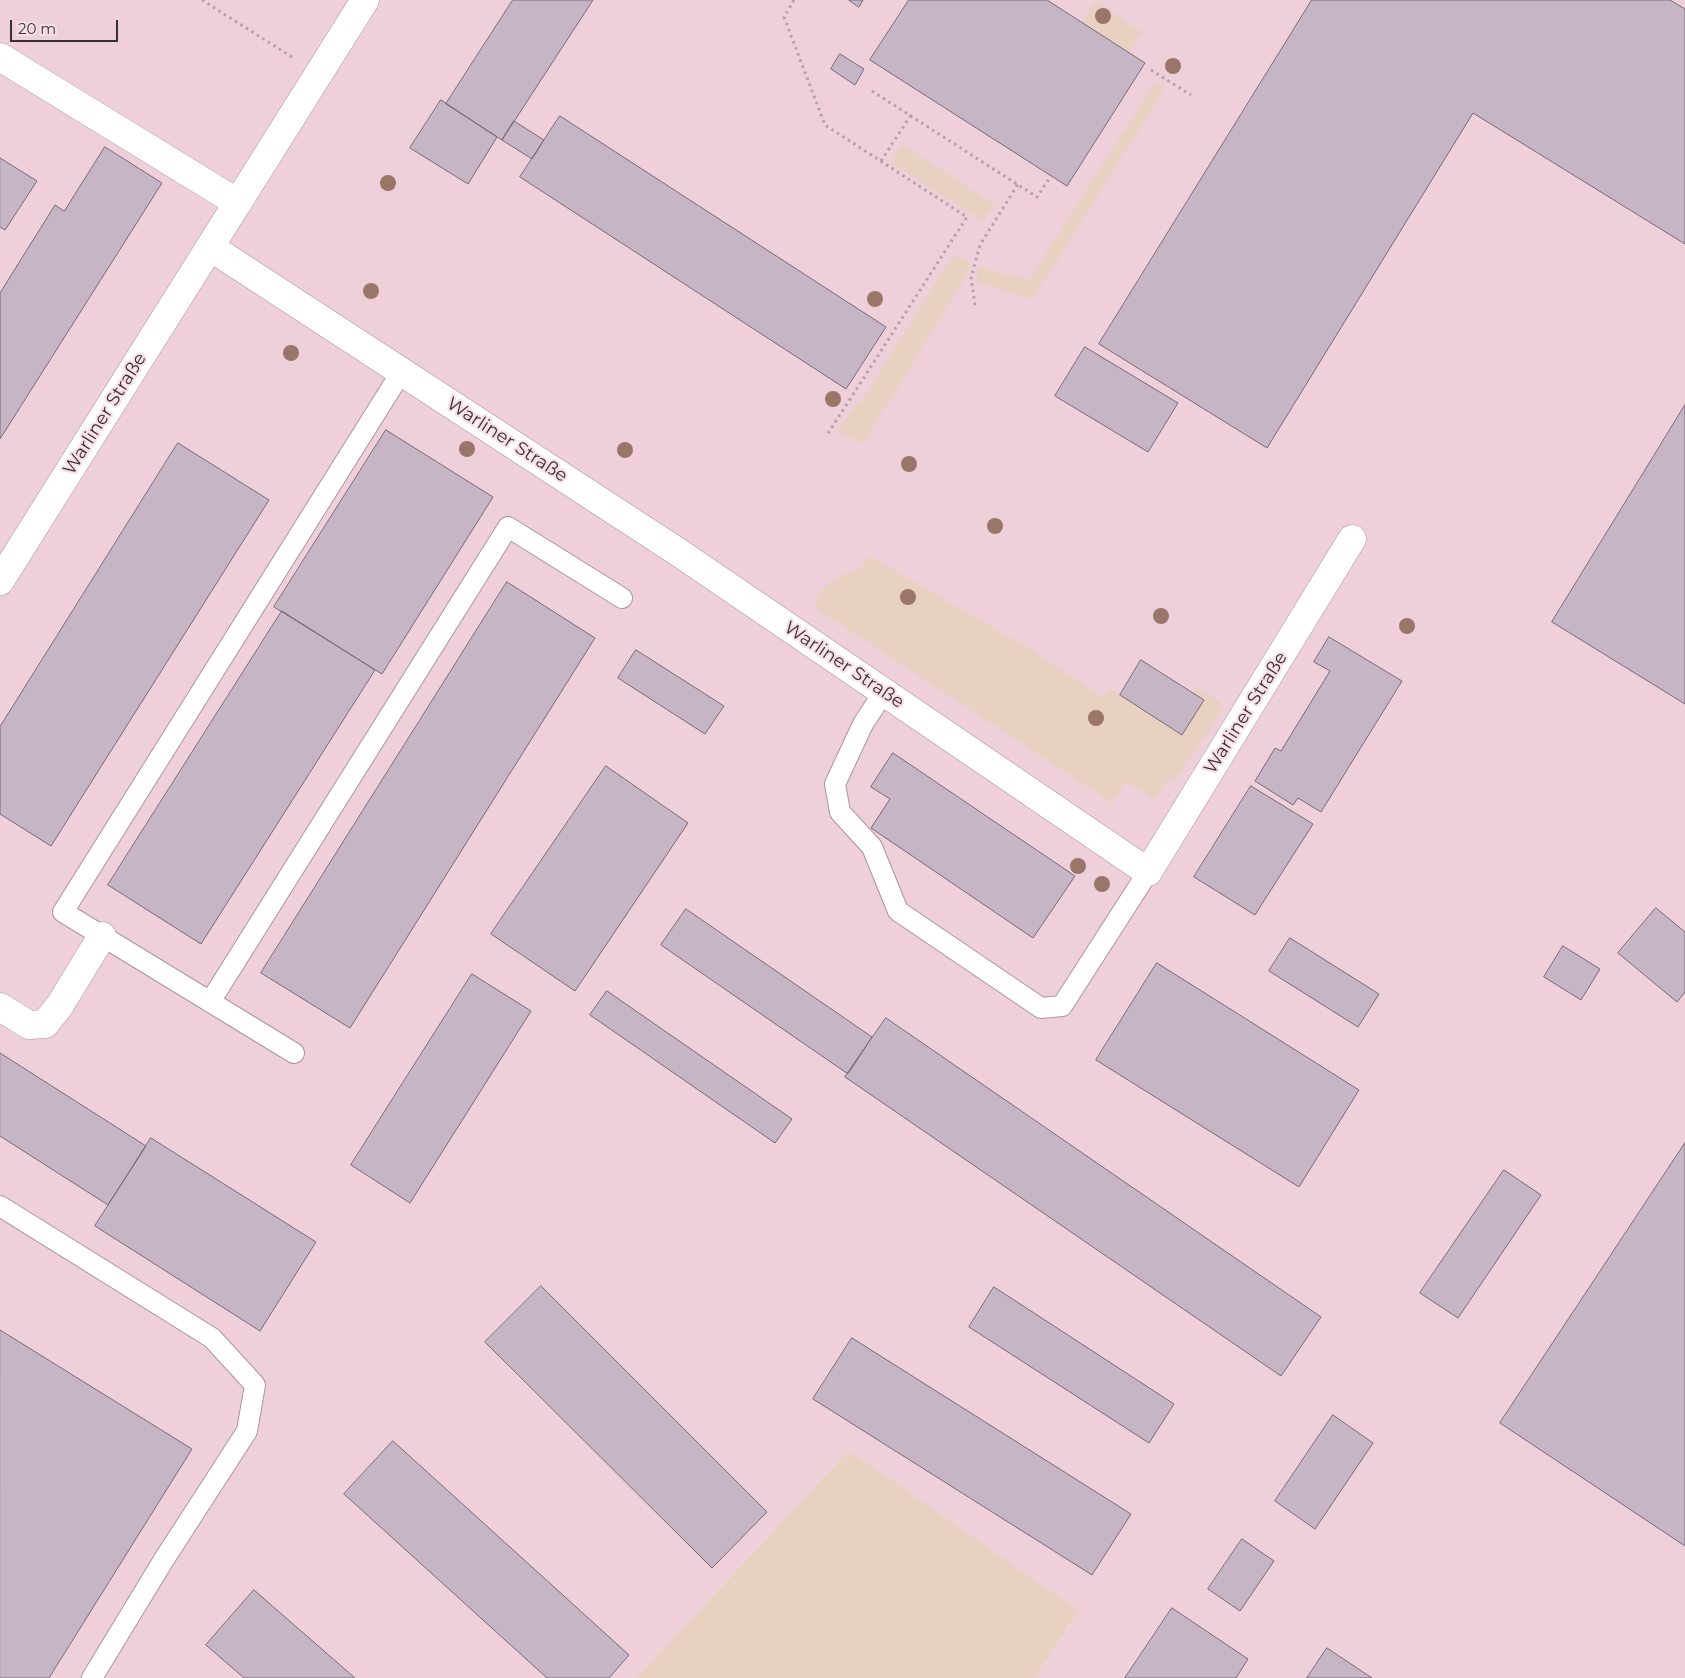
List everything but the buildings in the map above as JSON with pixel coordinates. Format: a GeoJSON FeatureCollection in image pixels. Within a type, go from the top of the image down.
{"type":"FeatureCollection","features":[{"type":"Feature","properties":{"kind":"street","name":"Warliner Straße"},"geometry":{"type":"LineString","coordinates":[[0,580],[365,0]]}},
{"type":"Feature","properties":{"kind":"street"},"geometry":{"type":"LineString","coordinates":[[0,57],[238,203]]}},
{"type":"Feature","properties":{"kind":"street","name":"Warliner Straße"},"geometry":{"type":"LineString","coordinates":[[210,247],[678,552],[1148,872],[1352,539]]}},
{"type":"Feature","properties":{"kind":"street"},"geometry":{"type":"LineString","coordinates":[[0,1007],[30,1025],[45,1024],[60,1005],[102,936]]}},
{"type":"Feature","properties":{"kind":"lane"},"geometry":{"type":"LineString","coordinates":[[294,1053],[63,912],[402,371]]}},
{"type":"Feature","properties":{"kind":"lane"},"geometry":{"type":"LineString","coordinates":[[210,1002],[508,528],[622,598]]}},
{"type":"Feature","properties":{"kind":"lane"},"geometry":{"type":"LineString","coordinates":[[884,692],[863,724],[836,784],[840,812],[872,847],[898,911],[1041,1008],[1062,1006],[1148,872]]}},
{"type":"Feature","properties":{"kind":"lane"},"geometry":{"type":"LineString","coordinates":[[0,1206],[212,1338],[255,1385],[246,1431],[163,1561],[92,1678]]}},
{"type":"Feature","properties":{"kind":"path"},"geometry":{"type":"LineString","coordinates":[[202,0],[280,49]]}},
{"type":"Feature","properties":{"kind":"path"},"geometry":{"type":"LineString","coordinates":[[794,0],[784,17],[826,125],[966,217],[827,435]]}},
{"type":"Feature","properties":{"kind":"path"},"geometry":{"type":"LineString","coordinates":[[1151,70],[1191,95]]}},
{"type":"Feature","properties":{"kind":"path"},"geometry":{"type":"LineString","coordinates":[[872,91],[1038,197],[1050,176]]}},
{"type":"Feature","properties":{"kind":"path"},"geometry":{"type":"LineString","coordinates":[[881,161],[911,115]]}},
{"type":"Feature","properties":{"kind":"path"},"geometry":{"type":"LineString","coordinates":[[975,305],[971,278],[980,245],[1018,184]]}},
{"type":"Feature","properties":{"kind":"shaded area"},"geometry":{"type":"Polygon","coordinates":[[[0,0],[1685,0],[1685,1678],[1035,1678],[1079,1612],[849,1450],[636,1678],[0,1678],[0,0]]]}},
{"type":"Feature","properties":{"kind":"shaded area"},"geometry":{"type":"Polygon","coordinates":[[[1095,1],[1143,32],[1129,53],[1081,22],[1095,1]]]}},
{"type":"Feature","properties":{"kind":"shaded area"},"geometry":{"type":"Polygon","coordinates":[[[1155,82],[1165,88],[1033,299],[977,282],[977,270],[980,267],[1029,280],[1155,82]]]}},
{"type":"Feature","properties":{"kind":"shaded area"},"geometry":{"type":"Polygon","coordinates":[[[902,144],[995,204],[983,222],[890,162],[902,144]]]}},
{"type":"Feature","properties":{"kind":"shaded area"},"geometry":{"type":"Polygon","coordinates":[[[952,256],[970,263],[967,275],[863,444],[837,432],[857,402],[861,402],[952,256]]]}},
{"type":"Feature","properties":{"kind":"shaded area"},"geometry":{"type":"Polygon","coordinates":[[[872,557],[1029,648],[1103,697],[1109,688],[1182,734],[1204,700],[1193,693],[1196,688],[1220,701],[1221,712],[1175,782],[1169,778],[1155,800],[1126,782],[1112,803],[815,608],[820,592],[826,586],[840,576],[864,566],[862,560],[872,557]]]}},
{"type":"Feature","properties":{"kind":"shaded area"},"geometry":{"type":"Polygon","coordinates":[[[849,1450],[1079,1611],[1035,1678],[636,1678],[849,1450]]]}}]}
